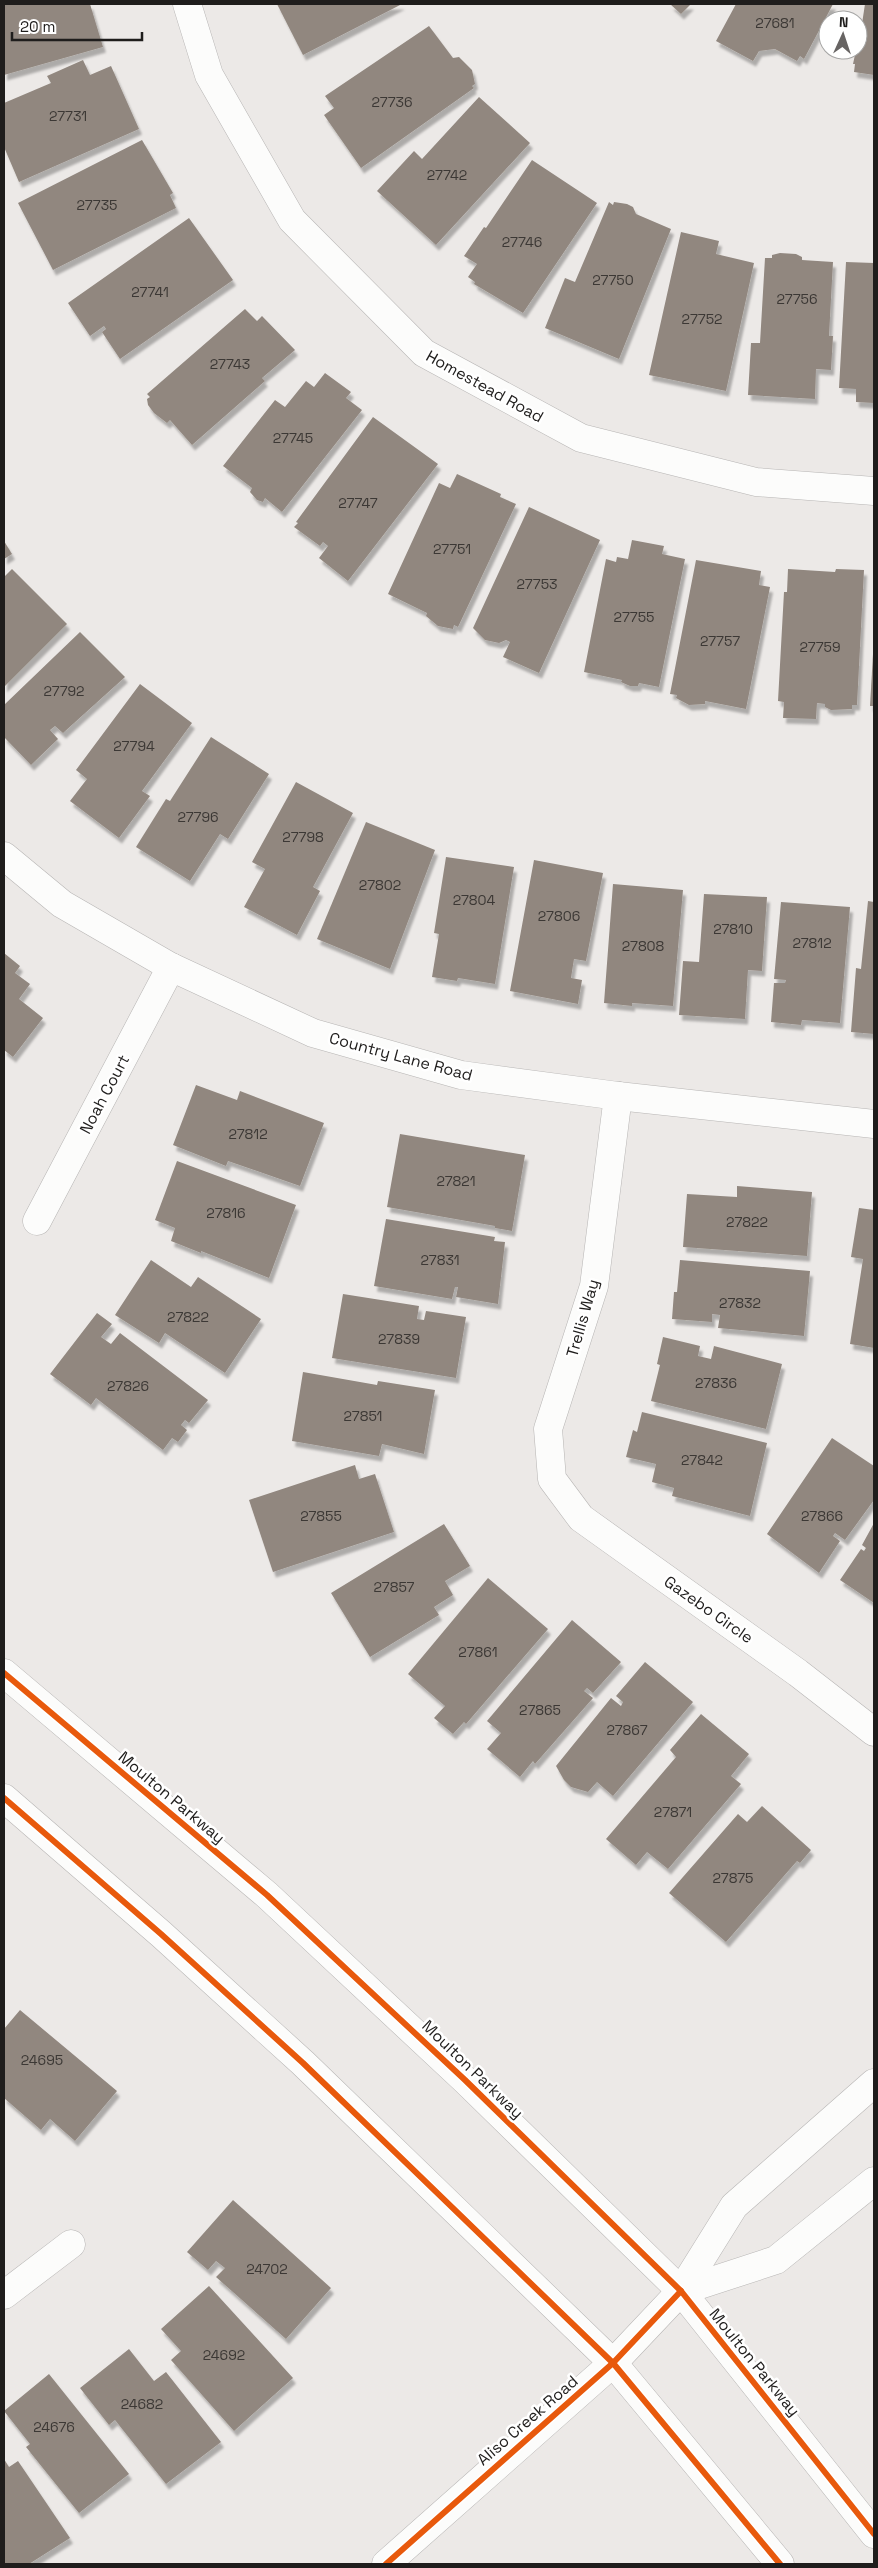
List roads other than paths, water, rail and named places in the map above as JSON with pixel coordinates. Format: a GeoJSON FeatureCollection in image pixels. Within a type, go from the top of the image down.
{"type":"FeatureCollection","features":[{"type":"Feature","properties":{"kind":"street","name":"Homestead Road"},"geometry":{"type":"LineString","coordinates":[[187,4],[209,75],[292,220],[424,353],[581,438],[756,482],[874,491]]}},
{"type":"Feature","properties":{"kind":"street","name":"Country Lane Road"},"geometry":{"type":"LineString","coordinates":[[4,856],[62,904],[171,967],[313,1033],[462,1075],[618,1096],[874,1124]]}},
{"type":"Feature","properties":{"kind":"street","name":"Noah Court"},"geometry":{"type":"LineString","coordinates":[[37,1221],[171,967]]}},
{"type":"Feature","properties":{"kind":"street","name":"Trellis Way"},"geometry":{"type":"LineString","coordinates":[[552,1479],[548,1429],[594,1286],[618,1096]]}},
{"type":"Feature","properties":{"kind":"street","name":"Gazebo Circle"},"geometry":{"type":"LineString","coordinates":[[552,1479],[582,1518],[798,1673],[874,1732]]}},
{"type":"Feature","properties":{"kind":"street","name":"Moulton Parkway"},"geometry":{"type":"LineString","coordinates":[[4,1673],[267,1895],[465,2080],[681,2291],[874,2534]]}},
{"type":"Feature","properties":{"kind":"street"},"geometry":{"type":"LineString","coordinates":[[4,1798],[161,1934],[296,2057],[420,2174],[613,2363],[780,2564]]}},
{"type":"Feature","properties":{"kind":"street","name":"Aliso Creek Road"},"geometry":{"type":"LineString","coordinates":[[386,2564],[613,2363],[681,2291],[734,2206],[874,2083]]}},
{"type":"Feature","properties":{"kind":"street","name":"Aliso Creek Road"},"geometry":{"type":"LineString","coordinates":[[681,2291],[776,2260],[874,2181]]}},
{"type":"Feature","properties":{"kind":"street"},"geometry":{"type":"LineString","coordinates":[[4,2295],[71,2244]]}}]}
